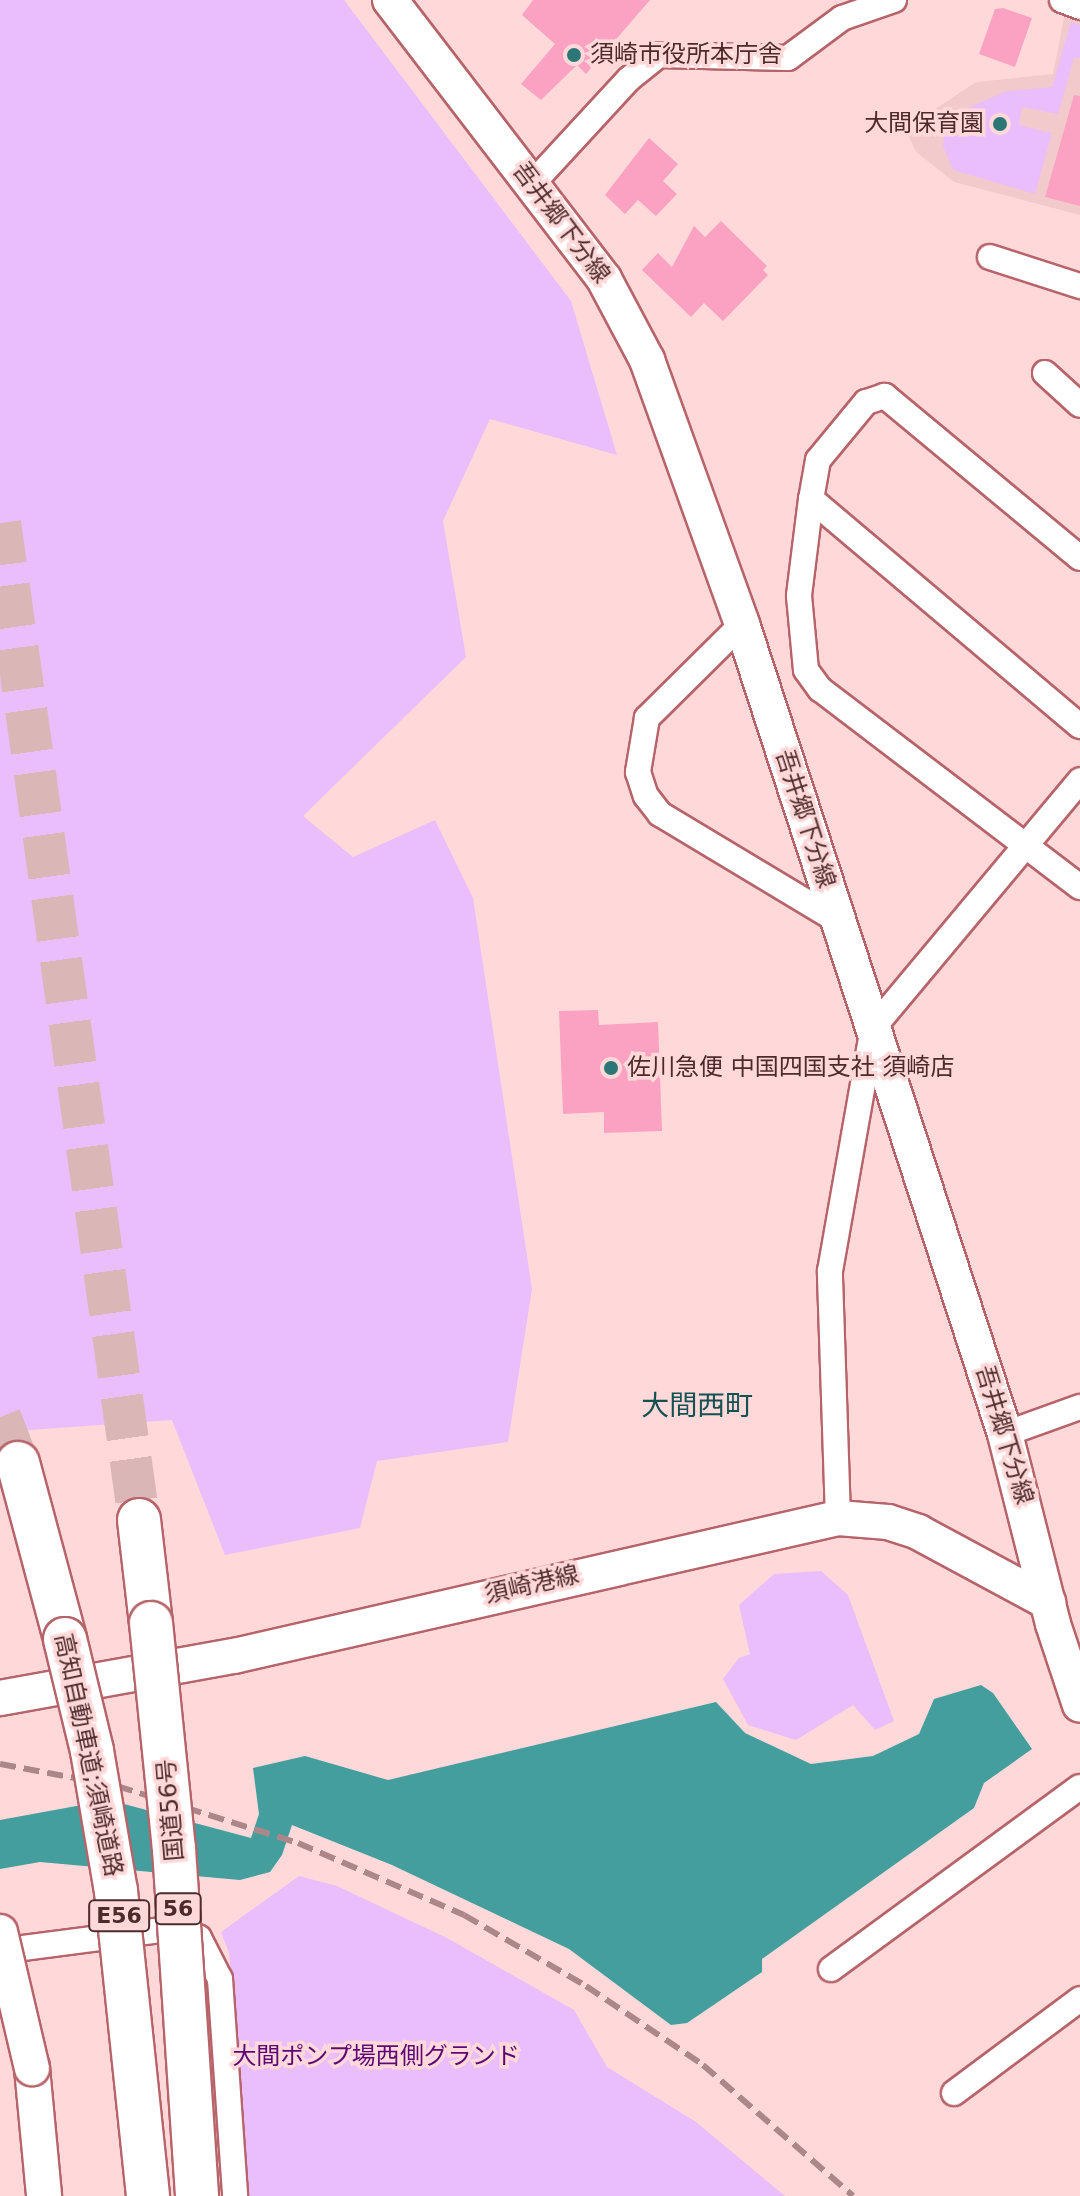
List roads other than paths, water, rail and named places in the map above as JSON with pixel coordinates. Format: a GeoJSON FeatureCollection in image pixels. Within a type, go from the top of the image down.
{"type":"FeatureCollection","features":[{"type":"Feature","properties":{"kind":"highway","name":"高知自動車道;須崎道路"},"geometry":{"type":"LineString","coordinates":[[18,1463],[92,1751],[116,1891],[148,2196]]}},
{"type":"Feature","properties":{"kind":"highway","name":"国道56号"},"geometry":{"type":"LineString","coordinates":[[139,1520],[172,1820],[197,2196]]}},
{"type":"Feature","properties":{"kind":"main road","name":"吾井郷下分線"},"geometry":{"type":"LineString","coordinates":[[390,0],[604,279],[636,335],[742,624],[1005,1434],[1048,1602],[1080,1705]]}},
{"type":"Feature","properties":{"kind":"main road","name":"須崎港線"},"geometry":{"type":"LineString","coordinates":[[0,1698],[234,1656],[838,1518],[888,1522],[918,1532],[1048,1602]]}},
{"type":"Feature","properties":{"kind":"main road"},"geometry":{"type":"LineString","coordinates":[[0,1932],[32,2068],[44,2196]]}},
{"type":"Feature","properties":{"kind":"street"},"geometry":{"type":"LineString","coordinates":[[532,184],[629,79],[659,55],[788,58],[842,18],[894,0]]}},
{"type":"Feature","properties":{"kind":"street"},"geometry":{"type":"LineString","coordinates":[[1062,0],[1080,7]]}},
{"type":"Feature","properties":{"kind":"street"},"geometry":{"type":"LineString","coordinates":[[990,257],[1080,286]]}},
{"type":"Feature","properties":{"kind":"street"},"geometry":{"type":"LineString","coordinates":[[1045,373],[1080,405]]}},
{"type":"Feature","properties":{"kind":"street"},"geometry":{"type":"LineString","coordinates":[[1080,558],[885,396],[866,402],[818,460],[799,596],[806,670],[820,689],[1029,844],[1080,887]]}},
{"type":"Feature","properties":{"kind":"street"},"geometry":{"type":"LineString","coordinates":[[811,499],[1080,726]]}},
{"type":"Feature","properties":{"kind":"street"},"geometry":{"type":"LineString","coordinates":[[742,624],[647,718],[638,772],[646,796],[660,814],[838,921]]}},
{"type":"Feature","properties":{"kind":"street"},"geometry":{"type":"LineString","coordinates":[[838,1518],[830,1271],[873,1028],[1080,780]]}},
{"type":"Feature","properties":{"kind":"street"},"geometry":{"type":"LineString","coordinates":[[1005,1434],[1080,1407]]}},
{"type":"Feature","properties":{"kind":"street"},"geometry":{"type":"LineString","coordinates":[[831,1969],[1080,1787]]}},
{"type":"Feature","properties":{"kind":"street"},"geometry":{"type":"LineString","coordinates":[[0,1951],[178,1928],[199,1938],[220,1979],[235,2196]]}},
{"type":"Feature","properties":{"kind":"street"},"geometry":{"type":"LineString","coordinates":[[954,2093],[1080,1999]]}},
{"type":"Feature","properties":{"kind":"water"},"geometry":{"type":"Polygon","coordinates":[[[981,1685],[993,1693],[1032,1749],[984,1783],[974,1808],[762,1959],[762,1972],[687,2023],[671,2025],[569,1949],[392,1865],[292,1825],[282,1855],[270,1872],[240,1880],[40,1862],[0,1869],[0,1820],[109,1800],[251,1838],[259,1814],[253,1768],[305,1756],[388,1780],[716,1702],[745,1733],[811,1764],[873,1756],[919,1734],[934,1699],[981,1685]]]}},
{"type":"Feature","properties":{"kind":"tunnel"},"geometry":{"type":"LineString","coordinates":[[0,523],[139,1520]]}},
{"type":"Feature","properties":{"kind":"tunnel"},"geometry":{"type":"LineString","coordinates":[[0,1417],[18,1463]]}},
{"type":"Feature","properties":{"kind":"railway"},"geometry":{"type":"LineString","coordinates":[[0,1764],[117,1786],[298,1843],[464,1915],[586,1986],[703,2065],[853,2196]]}},
{"type":"Feature","properties":{"kind":"place","name":"須崎市役所本庁舎"},"geometry":{"type":"Point","coordinates":[574,55]}},
{"type":"Feature","properties":{"kind":"place","name":"大間保育園"},"geometry":{"type":"Point","coordinates":[1000,124]}},
{"type":"Feature","properties":{"kind":"place","name":"佐川急便 中国四国支社 須崎店"},"geometry":{"type":"Point","coordinates":[611,1068]}},
{"type":"Feature","properties":{"kind":"district","name":"大間西町"},"geometry":{"type":"Point","coordinates":[697,1406]}},
{"type":"Feature","properties":{"kind":"park label","name":"大間ポンプ場西側グランド"},"geometry":{"type":"Point","coordinates":[376,2057]}}]}
